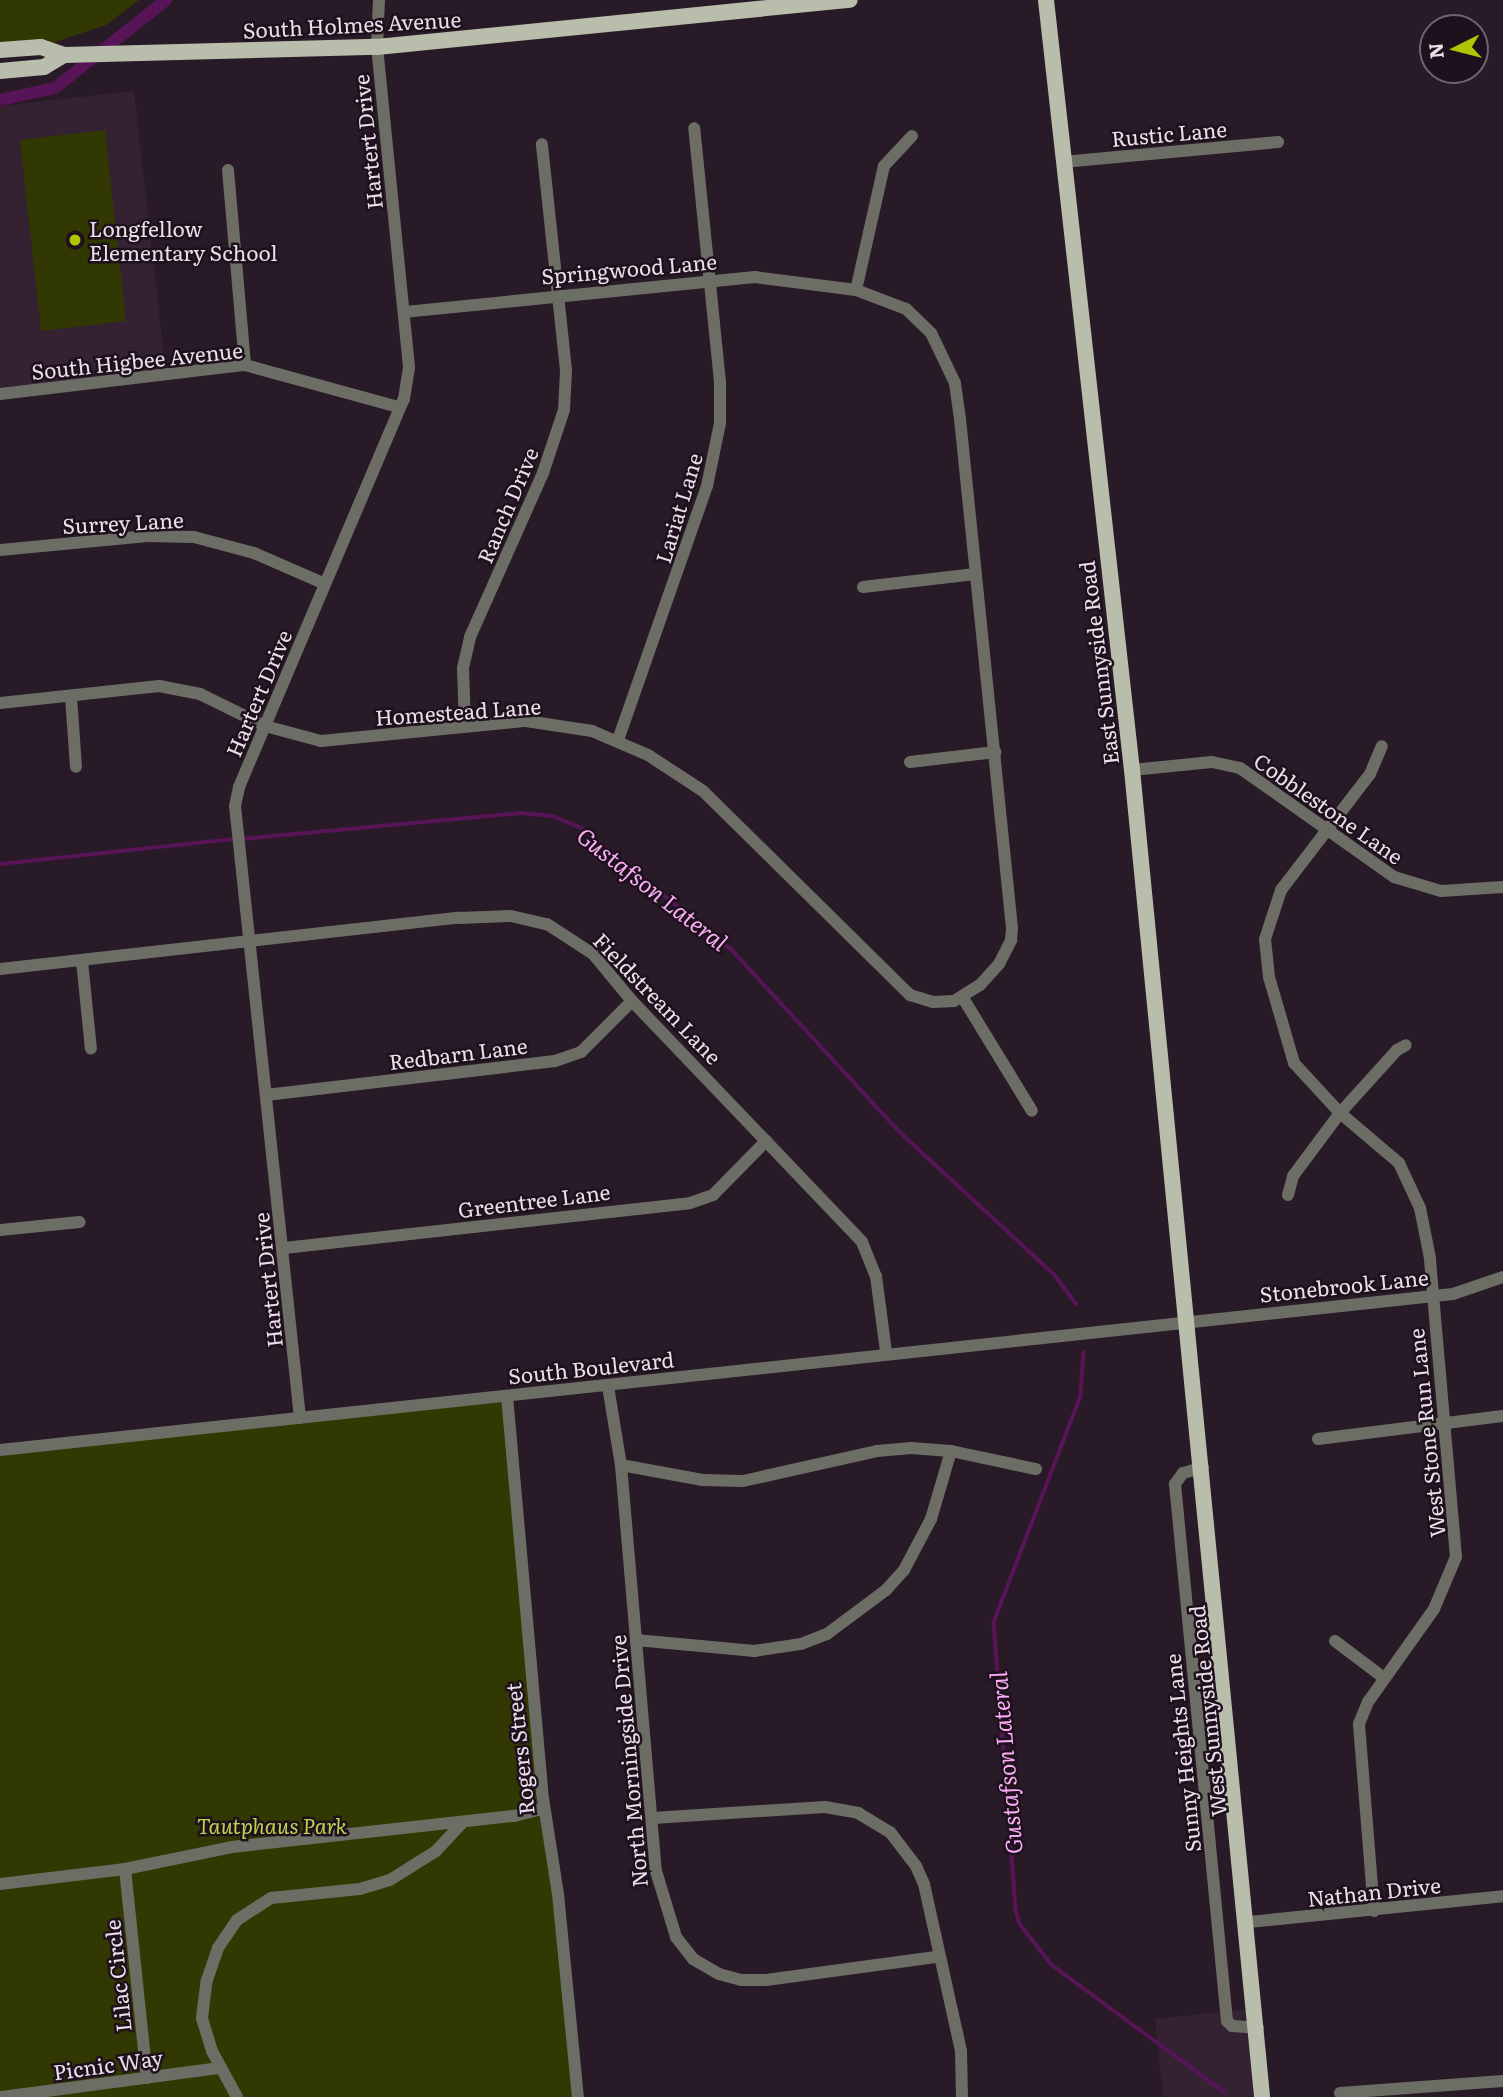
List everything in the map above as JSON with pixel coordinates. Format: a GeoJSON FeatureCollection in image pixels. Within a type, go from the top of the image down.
{"type":"FeatureCollection","features":[{"type":"Feature","properties":{"kind":"main road","name":"South Holmes Avenue"},"geometry":{"type":"LineString","coordinates":[[0,50],[41,47],[65,55],[377,47],[849,0]]}},
{"type":"Feature","properties":{"kind":"main road","name":"East Sunnyside Road"},"geometry":{"type":"LineString","coordinates":[[1046,0],[1132,770],[1186,1321]]}},
{"type":"Feature","properties":{"kind":"main road","name":"South Holmes Avenue"},"geometry":{"type":"LineString","coordinates":[[0,71],[44,67],[65,55]]}},
{"type":"Feature","properties":{"kind":"main road","name":"West Sunnyside Road"},"geometry":{"type":"LineString","coordinates":[[1186,1321],[1249,1922],[1262,2097]]}},
{"type":"Feature","properties":{"kind":"street","name":"Hartert Drive"},"geometry":{"type":"LineString","coordinates":[[300,1418],[284,1248],[236,839],[239,787],[399,407],[409,367],[377,47],[379,0]]}},
{"type":"Feature","properties":{"kind":"street","name":"Lariat Lane"},"geometry":{"type":"LineString","coordinates":[[618,740],[656,638],[716,452],[720,382],[694,128]]}},
{"type":"Feature","properties":{"kind":"street"},"geometry":{"type":"LineString","coordinates":[[856,290],[884,166],[912,136]]}},
{"type":"Feature","properties":{"kind":"street","name":"Rustic Lane"},"geometry":{"type":"LineString","coordinates":[[1063,162],[1278,142]]}},
{"type":"Feature","properties":{"kind":"street","name":"Ranch Drive"},"geometry":{"type":"LineString","coordinates":[[465,726],[463,668],[470,636],[543,473],[564,410],[566,369],[542,144]]}},
{"type":"Feature","properties":{"kind":"street"},"geometry":{"type":"LineString","coordinates":[[228,170],[245,365]]}},
{"type":"Feature","properties":{"kind":"street","name":"Springwood Lane"},"geometry":{"type":"LineString","coordinates":[[405,312],[711,278],[805,281],[856,290],[906,309],[932,333],[947,358],[960,419],[1012,940],[999,964],[959,1000]]}},
{"type":"Feature","properties":{"kind":"street","name":"South Higbee Avenue"},"geometry":{"type":"LineString","coordinates":[[0,394],[245,365],[399,407]]}},
{"type":"Feature","properties":{"kind":"street","name":"Surrey Lane"},"geometry":{"type":"LineString","coordinates":[[0,550],[147,536],[194,537],[254,553],[325,584]]}},
{"type":"Feature","properties":{"kind":"street"},"geometry":{"type":"LineString","coordinates":[[863,587],[975,574]]}},
{"type":"Feature","properties":{"kind":"street","name":"Homestead Lane"},"geometry":{"type":"LineString","coordinates":[[0,703],[159,686],[183,689],[265,726],[321,741],[526,721],[569,726],[618,740],[677,771],[703,791],[911,995],[933,1002],[959,1000]]}},
{"type":"Feature","properties":{"kind":"street"},"geometry":{"type":"LineString","coordinates":[[71,697],[76,767]]}},
{"type":"Feature","properties":{"kind":"street","name":"West Stone Run Lane"},"geometry":{"type":"LineString","coordinates":[[1374,1911],[1359,1724],[1384,1678],[1434,1609],[1456,1557],[1431,1296],[1430,1260],[1420,1208],[1405,1173],[1377,1140],[1340,1113],[1294,1063],[1265,953],[1270,917],[1281,890],[1370,774],[1382,746]]}},
{"type":"Feature","properties":{"kind":"street"},"geometry":{"type":"LineString","coordinates":[[910,762],[995,752]]}},
{"type":"Feature","properties":{"kind":"street","name":"Cobblestone Lane"},"geometry":{"type":"LineString","coordinates":[[1132,770],[1212,762],[1240,768],[1328,828],[1375,867],[1412,885],[1441,891],[1503,887]]}},
{"type":"Feature","properties":{"kind":"street","name":"Fieldstream Lane"},"geometry":{"type":"LineString","coordinates":[[0,969],[248,944],[458,918],[511,916],[547,924],[580,943],[871,1256],[886,1352]]}},
{"type":"Feature","properties":{"kind":"street"},"geometry":{"type":"LineString","coordinates":[[82,961],[91,1049]]}},
{"type":"Feature","properties":{"kind":"street"},"geometry":{"type":"LineString","coordinates":[[959,1000],[1032,1111]]}},
{"type":"Feature","properties":{"kind":"street","name":"Redbarn Lane"},"geometry":{"type":"LineString","coordinates":[[266,1095],[555,1062],[581,1052],[632,1001]]}},
{"type":"Feature","properties":{"kind":"street"},"geometry":{"type":"LineString","coordinates":[[1288,1195],[1293,1176],[1340,1113],[1397,1050],[1406,1045]]}},
{"type":"Feature","properties":{"kind":"street","name":"Greentree Lane"},"geometry":{"type":"LineString","coordinates":[[284,1248],[690,1203],[713,1195],[766,1141]]}},
{"type":"Feature","properties":{"kind":"street"},"geometry":{"type":"LineString","coordinates":[[0,1230],[80,1222]]}},
{"type":"Feature","properties":{"kind":"street","name":"Stonebrook Lane"},"geometry":{"type":"LineString","coordinates":[[1186,1321],[1431,1296],[1477,1288],[1503,1277]]}},
{"type":"Feature","properties":{"kind":"street","name":"South Boulevard"},"geometry":{"type":"LineString","coordinates":[[0,1450],[608,1386],[886,1352],[1186,1321]]}},
{"type":"Feature","properties":{"kind":"street","name":"North Morningside Drive"},"geometry":{"type":"LineString","coordinates":[[608,1386],[621,1465],[656,1871],[667,1919],[693,1959],[719,1974],[766,1980],[937,1957]]}},
{"type":"Feature","properties":{"kind":"street","name":"Rogers Street"},"geometry":{"type":"LineString","coordinates":[[506,1396],[543,1809],[558,1894],[578,2097]]}},
{"type":"Feature","properties":{"kind":"street"},"geometry":{"type":"LineString","coordinates":[[1318,1439],[1503,1416]]}},
{"type":"Feature","properties":{"kind":"street"},"geometry":{"type":"LineString","coordinates":[[621,1465],[703,1480],[743,1480],[877,1451],[951,1451],[1036,1469]]}},
{"type":"Feature","properties":{"kind":"street"},"geometry":{"type":"LineString","coordinates":[[636,1640],[754,1651],[801,1644],[827,1634],[886,1590],[904,1570],[931,1519],[951,1451]]}},
{"type":"Feature","properties":{"kind":"street","name":"Sunny Heights Lane"},"geometry":{"type":"LineString","coordinates":[[1203,1467],[1183,1473],[1175,1484],[1224,1994],[1227,2021],[1232,2026],[1258,2028]]}},
{"type":"Feature","properties":{"kind":"street"},"geometry":{"type":"LineString","coordinates":[[1335,1641],[1384,1678]]}},
{"type":"Feature","properties":{"kind":"street"},"geometry":{"type":"LineString","coordinates":[[653,1818],[825,1807],[873,1820],[896,1839],[916,1866],[961,2052],[962,2097]]}},
{"type":"Feature","properties":{"kind":"street"},"geometry":{"type":"LineString","coordinates":[[0,1884],[125,1869],[232,1847],[463,1822],[543,1809]]}},
{"type":"Feature","properties":{"kind":"street"},"geometry":{"type":"LineString","coordinates":[[237,2097],[205,2034],[203,2001],[218,1948],[237,1920],[271,1898],[360,1889],[390,1880],[436,1851],[463,1822]]}},
{"type":"Feature","properties":{"kind":"street","name":"Lilac Circle"},"geometry":{"type":"LineString","coordinates":[[125,1869],[147,2078]]}},
{"type":"Feature","properties":{"kind":"street","name":"Nathan Drive"},"geometry":{"type":"LineString","coordinates":[[1249,1922],[1503,1896]]}},
{"type":"Feature","properties":{"kind":"street","name":"Picnic Way"},"geometry":{"type":"LineString","coordinates":[[2,2097],[220,2068]]}},
{"type":"Feature","properties":{"kind":"street"},"geometry":{"type":"LineString","coordinates":[[1340,2093],[1503,2081]]}},
{"type":"Feature","properties":{"kind":"shaded area","name":"Longfellow Elementary School"},"geometry":{"type":"Polygon","coordinates":[[[134,91],[166,374],[0,393],[0,106],[134,91]]]}},
{"type":"Feature","properties":{"kind":"shaded area"},"geometry":{"type":"Polygon","coordinates":[[[1256,2008],[1262,2097],[1163,2097],[1155,2019],[1256,2008]]]}},
{"type":"Feature","properties":{"kind":"green space"},"geometry":{"type":"Polygon","coordinates":[[[0,0],[139,0],[106,25],[41,47],[0,48],[0,0]]]}},
{"type":"Feature","properties":{"kind":"green space"},"geometry":{"type":"Polygon","coordinates":[[[105,130],[126,321],[41,331],[20,140],[105,130]]]}},
{"type":"Feature","properties":{"kind":"green space","name":"Tautphaus Park"},"geometry":{"type":"Polygon","coordinates":[[[507,1396],[578,2097],[0,2097],[0,1450],[507,1396]]]}},
{"type":"Feature","properties":{"kind":"waterway"},"geometry":{"type":"LineString","coordinates":[[0,100],[55,88],[166,0]]}},
{"type":"Feature","properties":{"kind":"waterway","name":"Gustafson Lateral"},"geometry":{"type":"LineString","coordinates":[[242,839],[520,813],[553,816],[581,828],[732,950],[901,1133],[1054,1274],[1077,1304]]}},
{"type":"Feature","properties":{"kind":"waterway","name":"Gustafson Lateral"},"geometry":{"type":"LineString","coordinates":[[0,864],[235,839]]}},
{"type":"Feature","properties":{"kind":"waterway","name":"Gustafson Lateral"},"geometry":{"type":"LineString","coordinates":[[1084,1352],[1081,1396],[994,1623],[1016,1910],[1020,1924],[1052,1965],[1224,2092]]}},
{"type":"Feature","properties":{"kind":"place","name":"Longfellow Elementary School"},"geometry":{"type":"Point","coordinates":[75,240]}}]}
